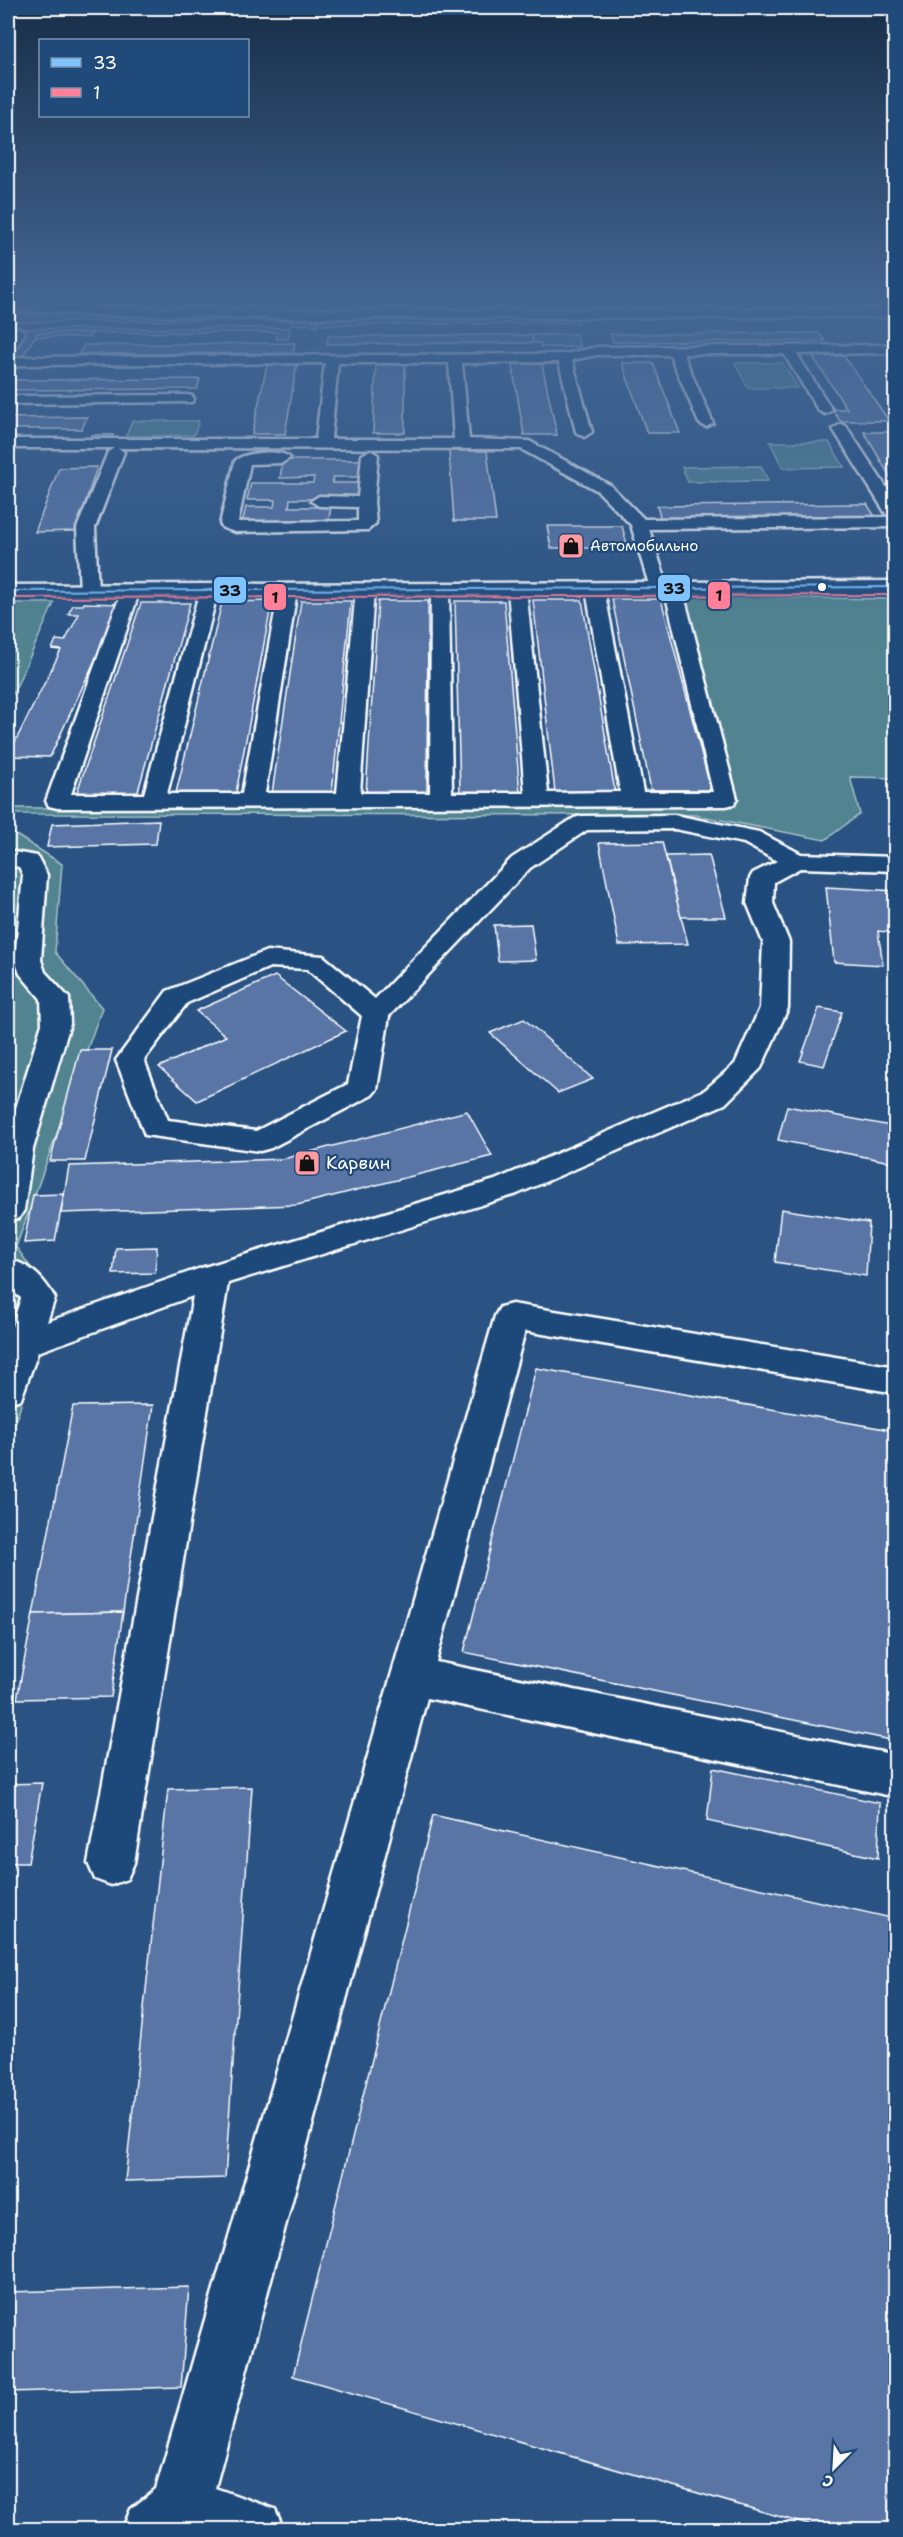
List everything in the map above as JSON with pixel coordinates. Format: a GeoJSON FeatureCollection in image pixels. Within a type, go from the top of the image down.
{"type":"FeatureCollection","features":[{"type":"Feature","properties":{"kind":"street"},"geometry":{"type":"LineString","coordinates":[[323,443],[326,417]]}},
{"type":"Feature","properties":{"kind":"street"},"geometry":{"type":"LineString","coordinates":[[460,417],[462,443]]}},
{"type":"Feature","properties":{"kind":"street"},"geometry":{"type":"LineString","coordinates":[[580,417],[584,432]]}},
{"type":"Feature","properties":{"kind":"street"},"geometry":{"type":"LineString","coordinates":[[704,417],[706,423]]}},
{"type":"Feature","properties":{"kind":"street"},"geometry":{"type":"LineString","coordinates":[[842,429],[896,516]]}},
{"type":"Feature","properties":{"kind":"street"},"geometry":{"type":"LineString","coordinates":[[8,443],[323,443],[371,449],[462,443],[524,444],[604,488],[639,524],[666,588],[731,815],[751,837]]}},
{"type":"Feature","properties":{"kind":"street"},"geometry":{"type":"LineString","coordinates":[[371,449],[366,502],[367,523],[362,526],[236,527],[229,524],[243,461],[253,458],[364,457],[371,449]]}},
{"type":"Feature","properties":{"kind":"street"},"geometry":{"type":"LineString","coordinates":[[89,591],[86,528],[116,452]]}},
{"type":"Feature","properties":{"kind":"street"},"geometry":{"type":"LineString","coordinates":[[319,501],[366,502]]}},
{"type":"Feature","properties":{"kind":"street"},"geometry":{"type":"LineString","coordinates":[[639,524],[896,522]]}},
{"type":"Feature","properties":{"kind":"street"},"geometry":{"type":"LineString","coordinates":[[8,591],[896,587]]}},
{"type":"Feature","properties":{"kind":"street"},"geometry":{"type":"LineString","coordinates":[[348,800],[365,589]]}},
{"type":"Feature","properties":{"kind":"street"},"geometry":{"type":"LineString","coordinates":[[595,589],[633,799]]}},
{"type":"Feature","properties":{"kind":"street"},"geometry":{"type":"LineString","coordinates":[[131,590],[57,801],[726,799]]}},
{"type":"Feature","properties":{"kind":"street"},"geometry":{"type":"LineString","coordinates":[[154,801],[209,590]]}},
{"type":"Feature","properties":{"kind":"street"},"geometry":{"type":"LineString","coordinates":[[252,800],[288,590]]}},
{"type":"Feature","properties":{"kind":"street"},"geometry":{"type":"LineString","coordinates":[[440,590],[441,800]]}},
{"type":"Feature","properties":{"kind":"street"},"geometry":{"type":"LineString","coordinates":[[517,590],[537,799]]}},
{"type":"Feature","properties":{"kind":"street"},"geometry":{"type":"LineString","coordinates":[[376,1014],[314,962],[267,959],[177,997],[130,1060],[156,1128],[260,1142],[362,1089],[376,1014],[521,863],[582,823],[675,822],[751,837],[796,861],[896,864]]}},
{"type":"Feature","properties":{"kind":"street"},"geometry":{"type":"LineString","coordinates":[[8,858],[28,861],[35,875],[18,960],[55,998],[56,1024],[13,1149],[8,1210]]}},
{"type":"Feature","properties":{"kind":"street"},"geometry":{"type":"LineString","coordinates":[[25,1343],[213,1276],[507,1187],[715,1097],[747,1068],[774,1008],[776,942],[760,903],[762,878],[796,861]]}},
{"type":"Feature","properties":{"kind":"street"},"geometry":{"type":"LineString","coordinates":[[8,1271],[31,1286],[38,1298],[8,1389]]}},
{"type":"Feature","properties":{"kind":"street"},"geometry":{"type":"LineString","coordinates":[[111,1863],[213,1276]]}},
{"type":"Feature","properties":{"kind":"street"},"geometry":{"type":"LineString","coordinates":[[254,2529],[166,2518],[412,1676],[512,1316],[896,1380]]}},
{"type":"Feature","properties":{"kind":"street"},"geometry":{"type":"LineString","coordinates":[[412,1676],[896,1776]]}},
{"type":"Feature","properties":{"kind":"green space"},"geometry":{"type":"Polygon","coordinates":[[[132,421],[199,421],[194,435],[126,436],[132,421]]]}},
{"type":"Feature","properties":{"kind":"green space"},"geometry":{"type":"Polygon","coordinates":[[[770,442],[829,442],[844,467],[783,468],[770,442]]]}},
{"type":"Feature","properties":{"kind":"green space"},"geometry":{"type":"Polygon","coordinates":[[[761,466],[768,481],[688,482],[682,467],[761,466]]]}},
{"type":"Feature","properties":{"kind":"green space"},"geometry":{"type":"Polygon","coordinates":[[[678,596],[895,599],[895,778],[850,777],[860,814],[825,840],[695,815],[8,814],[8,808],[736,806],[678,596]]]}},
{"type":"Feature","properties":{"kind":"green space"},"geometry":{"type":"Polygon","coordinates":[[[15,603],[54,603],[8,705],[8,615],[15,603]]]}},
{"type":"Feature","properties":{"kind":"green space"},"geometry":{"type":"Polygon","coordinates":[[[8,830],[62,864],[55,952],[102,1008],[16,1247],[53,1298],[8,1448],[8,830]]]}},
{"type":"Feature","properties":{"kind":"building"},"geometry":{"type":"Polygon","coordinates":[[[87,417],[82,429],[8,429],[8,418],[87,417]]]}},
{"type":"Feature","properties":{"kind":"building"},"geometry":{"type":"Polygon","coordinates":[[[256,417],[288,417],[285,434],[252,434],[256,417]]]}},
{"type":"Feature","properties":{"kind":"building"},"geometry":{"type":"Polygon","coordinates":[[[374,417],[405,417],[405,433],[373,433],[374,417]]]}},
{"type":"Feature","properties":{"kind":"building"},"geometry":{"type":"Polygon","coordinates":[[[521,417],[553,417],[557,435],[524,435],[521,417]]]}},
{"type":"Feature","properties":{"kind":"building"},"geometry":{"type":"Polygon","coordinates":[[[641,417],[674,417],[680,433],[647,433],[641,417]]]}},
{"type":"Feature","properties":{"kind":"building"},"geometry":{"type":"Polygon","coordinates":[[[838,417],[887,417],[889,421],[840,421],[838,417]]]}},
{"type":"Feature","properties":{"kind":"building"},"geometry":{"type":"Polygon","coordinates":[[[864,432],[896,432],[896,487],[864,432]]]}},
{"type":"Feature","properties":{"kind":"building"},"geometry":{"type":"Polygon","coordinates":[[[92,435],[113,435],[111,439],[90,439],[92,435]]]}},
{"type":"Feature","properties":{"kind":"building"},"geometry":{"type":"Polygon","coordinates":[[[449,451],[487,451],[496,521],[454,521],[449,451]]]}},
{"type":"Feature","properties":{"kind":"building"},"geometry":{"type":"Polygon","coordinates":[[[283,460],[368,460],[367,477],[333,477],[332,483],[365,483],[363,499],[290,499],[289,507],[331,507],[328,524],[242,524],[246,507],[274,507],[275,500],[247,500],[251,483],[313,483],[314,477],[280,478],[283,460]]]}},
{"type":"Feature","properties":{"kind":"building"},"geometry":{"type":"Polygon","coordinates":[[[97,467],[76,531],[35,532],[59,468],[97,467]]]}},
{"type":"Feature","properties":{"kind":"building"},"geometry":{"type":"Polygon","coordinates":[[[867,504],[876,518],[661,520],[657,506],[867,504]]]}},
{"type":"Feature","properties":{"kind":"building"},"geometry":{"type":"Polygon","coordinates":[[[547,526],[622,526],[628,548],[551,548],[547,526]]]}},
{"type":"Feature","properties":{"kind":"building"},"geometry":{"type":"Polygon","coordinates":[[[612,599],[661,599],[711,790],[651,790],[612,599]]]}},
{"type":"Feature","properties":{"kind":"building"},"geometry":{"type":"Polygon","coordinates":[[[533,600],[582,600],[615,792],[555,792],[533,600]]]}},
{"type":"Feature","properties":{"kind":"building"},"geometry":{"type":"Polygon","coordinates":[[[272,601],[236,793],[176,793],[222,602],[272,601]]]}},
{"type":"Feature","properties":{"kind":"building"},"geometry":{"type":"Polygon","coordinates":[[[301,601],[351,601],[332,793],[272,793],[301,601]]]}},
{"type":"Feature","properties":{"kind":"building"},"geometry":{"type":"Polygon","coordinates":[[[378,601],[428,601],[427,793],[366,793],[378,601]]]}},
{"type":"Feature","properties":{"kind":"building"},"geometry":{"type":"Polygon","coordinates":[[[455,601],[504,601],[520,793],[460,793],[455,601]]]}},
{"type":"Feature","properties":{"kind":"building"},"geometry":{"type":"Polygon","coordinates":[[[141,603],[190,603],[137,795],[76,795],[141,603]]]}},
{"type":"Feature","properties":{"kind":"building"},"geometry":{"type":"Polygon","coordinates":[[[121,604],[50,757],[8,756],[61,650],[52,649],[56,640],[65,641],[79,614],[68,614],[73,605],[121,604]]]}},
{"type":"Feature","properties":{"kind":"building"},"geometry":{"type":"Polygon","coordinates":[[[159,820],[156,844],[47,847],[52,824],[159,820]]]}},
{"type":"Feature","properties":{"kind":"building"},"geometry":{"type":"Polygon","coordinates":[[[662,842],[688,944],[619,945],[599,843],[662,842]]]}},
{"type":"Feature","properties":{"kind":"building"},"geometry":{"type":"Polygon","coordinates":[[[709,855],[726,917],[681,917],[666,856],[709,855]]]}},
{"type":"Feature","properties":{"kind":"building"},"geometry":{"type":"Polygon","coordinates":[[[826,887],[896,891],[896,933],[878,931],[883,965],[834,962],[826,887]]]}},
{"type":"Feature","properties":{"kind":"building"},"geometry":{"type":"Polygon","coordinates":[[[531,924],[536,960],[498,961],[494,925],[531,924]]]}},
{"type":"Feature","properties":{"kind":"building"},"geometry":{"type":"Polygon","coordinates":[[[275,976],[346,1031],[197,1101],[159,1067],[226,1036],[196,1011],[275,976]]]}},
{"type":"Feature","properties":{"kind":"building"},"geometry":{"type":"Polygon","coordinates":[[[819,1008],[842,1012],[824,1066],[800,1061],[819,1008]]]}},
{"type":"Feature","properties":{"kind":"building"},"geometry":{"type":"Polygon","coordinates":[[[524,1019],[593,1079],[558,1093],[490,1033],[524,1019]]]}},
{"type":"Feature","properties":{"kind":"building"},"geometry":{"type":"Polygon","coordinates":[[[80,1050],[112,1050],[85,1161],[50,1161],[80,1050]]]}},
{"type":"Feature","properties":{"kind":"building"},"geometry":{"type":"Polygon","coordinates":[[[787,1106],[896,1127],[896,1163],[778,1140],[787,1106]]]}},
{"type":"Feature","properties":{"kind":"building"},"geometry":{"type":"Polygon","coordinates":[[[467,1111],[492,1156],[297,1205],[61,1213],[69,1166],[283,1159],[467,1111]]]}},
{"type":"Feature","properties":{"kind":"building"},"geometry":{"type":"Polygon","coordinates":[[[64,1194],[55,1241],[24,1243],[33,1195],[64,1194]]]}},
{"type":"Feature","properties":{"kind":"building"},"geometry":{"type":"Polygon","coordinates":[[[781,1209],[869,1223],[866,1276],[775,1262],[781,1209]]]}},
{"type":"Feature","properties":{"kind":"building"},"geometry":{"type":"Polygon","coordinates":[[[157,1247],[155,1273],[113,1274],[116,1248],[157,1247]]]}},
{"type":"Feature","properties":{"kind":"building"},"geometry":{"type":"Polygon","coordinates":[[[536,1368],[896,1431],[896,1741],[464,1652],[536,1368]]]}},
{"type":"Feature","properties":{"kind":"building"},"geometry":{"type":"Polygon","coordinates":[[[153,1405],[123,1612],[33,1614],[73,1406],[153,1405]]]}},
{"type":"Feature","properties":{"kind":"building"},"geometry":{"type":"Polygon","coordinates":[[[123,1612],[111,1697],[17,1699],[33,1614],[123,1612]]]}},
{"type":"Feature","properties":{"kind":"building"},"geometry":{"type":"Polygon","coordinates":[[[713,1768],[880,1803],[878,1858],[707,1821],[713,1768]]]}},
{"type":"Feature","properties":{"kind":"building"},"geometry":{"type":"Polygon","coordinates":[[[42,1783],[28,1863],[8,1863],[8,1784],[42,1783]]]}},
{"type":"Feature","properties":{"kind":"building"},"geometry":{"type":"Polygon","coordinates":[[[252,1787],[225,2178],[125,2181],[168,1789],[252,1787]]]}},
{"type":"Feature","properties":{"kind":"building"},"geometry":{"type":"Polygon","coordinates":[[[433,1815],[896,1919],[896,2530],[826,2530],[293,2376],[433,1815]]]}},
{"type":"Feature","properties":{"kind":"building"},"geometry":{"type":"Polygon","coordinates":[[[189,2287],[181,2387],[8,2392],[8,2292],[189,2287]]]}},
{"type":"Feature","properties":{"kind":"transit line","name":"33"},"geometry":{"type":"LineString","coordinates":[[8,591],[896,587]]}},
{"type":"Feature","properties":{"kind":"transit line","name":"1"},"geometry":{"type":"LineString","coordinates":[[8,598],[896,595]]}},
{"type":"Feature","properties":{"kind":"place","name":"Автомобильно"},"geometry":{"type":"Point","coordinates":[571,546]}},
{"type":"Feature","properties":{"kind":"place","name":"Карвин"},"geometry":{"type":"Point","coordinates":[307,1163]}}]}
